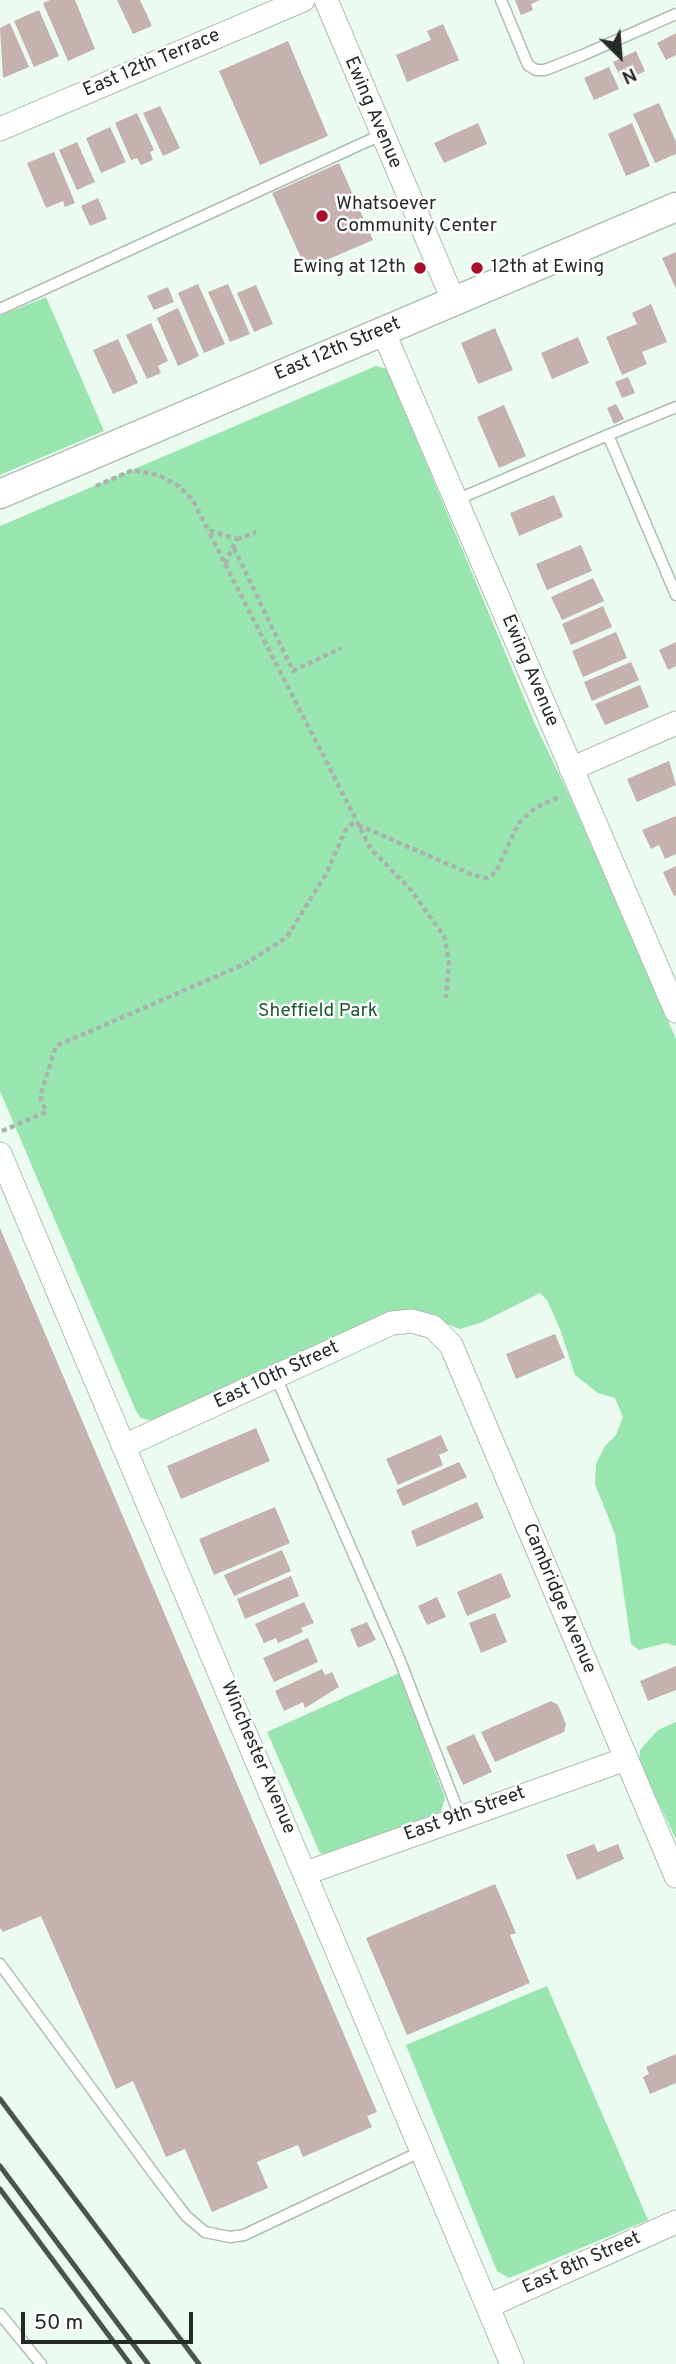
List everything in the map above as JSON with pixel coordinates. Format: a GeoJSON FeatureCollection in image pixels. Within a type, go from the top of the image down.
{"type":"FeatureCollection","features":[{"type":"Feature","properties":{"kind":"street","name":"East 12th Terrace"},"geometry":{"type":"LineString","coordinates":[[0,129],[303,0]]}},
{"type":"Feature","properties":{"kind":"street","name":"Ewing Avenue"},"geometry":{"type":"LineString","coordinates":[[326,0],[454,302]]}},
{"type":"Feature","properties":{"kind":"street","name":"East 12th Street"},"geometry":{"type":"LineString","coordinates":[[0,494],[676,207]]}},
{"type":"Feature","properties":{"kind":"street","name":"Ewing Avenue"},"geometry":{"type":"LineString","coordinates":[[383,331],[676,1011]]}},
{"type":"Feature","properties":{"kind":"street"},"geometry":{"type":"LineString","coordinates":[[570,769],[676,723]]}},
{"type":"Feature","properties":{"kind":"street","name":"Winchester Avenue"},"geometry":{"type":"LineString","coordinates":[[0,1154],[512,2364]]}},
{"type":"Feature","properties":{"kind":"street","name":"East 10th Street"},"geometry":{"type":"LineString","coordinates":[[124,1446],[392,1323],[412,1321],[433,1327]]}},
{"type":"Feature","properties":{"kind":"street","name":"Cambridge Avenue"},"geometry":{"type":"LineString","coordinates":[[433,1327],[451,1345],[676,1877]]}},
{"type":"Feature","properties":{"kind":"street","name":"East 9th Street"},"geometry":{"type":"LineString","coordinates":[[306,1873],[626,1759]]}},
{"type":"Feature","properties":{"kind":"street","name":"East 8th Street"},"geometry":{"type":"LineString","coordinates":[[488,2306],[676,2222]]}},
{"type":"Feature","properties":{"kind":"lane"},"geometry":{"type":"LineString","coordinates":[[501,0],[528,65],[536,70],[545,70],[583,55],[676,14]]}},
{"type":"Feature","properties":{"kind":"lane"},"geometry":{"type":"LineString","coordinates":[[0,309],[381,135]]}},
{"type":"Feature","properties":{"kind":"lane"},"geometry":{"type":"LineString","coordinates":[[456,500],[676,407]]}},
{"type":"Feature","properties":{"kind":"lane"},"geometry":{"type":"LineString","coordinates":[[608,435],[676,595]]}},
{"type":"Feature","properties":{"kind":"lane"},"geometry":{"type":"LineString","coordinates":[[276,1377],[399,1658],[460,1816]]}},
{"type":"Feature","properties":{"kind":"lane"},"geometry":{"type":"LineString","coordinates":[[0,1964],[186,2216],[205,2232],[230,2237],[244,2235],[423,2151]]}},
{"type":"Feature","properties":{"kind":"lane"},"geometry":{"type":"LineString","coordinates":[[0,2314],[41,2364]]}},
{"type":"Feature","properties":{"kind":"path"},"geometry":{"type":"LineString","coordinates":[[96,486],[133,470],[158,475],[192,499],[357,823],[382,864],[411,890],[444,936],[449,960],[446,998]]}},
{"type":"Feature","properties":{"kind":"path"},"geometry":{"type":"LineString","coordinates":[[208,530],[237,539],[256,532]]}},
{"type":"Feature","properties":{"kind":"path"},"geometry":{"type":"LineString","coordinates":[[225,564],[237,539]]}},
{"type":"Feature","properties":{"kind":"path"},"geometry":{"type":"LineString","coordinates":[[234,547],[293,671],[341,648]]}},
{"type":"Feature","properties":{"kind":"path"},"geometry":{"type":"LineString","coordinates":[[357,823],[487,878],[496,872],[518,824],[535,808],[569,793]]}},
{"type":"Feature","properties":{"kind":"path"},"geometry":{"type":"LineString","coordinates":[[0,1133],[46,1112],[40,1096],[56,1046],[245,964],[287,937],[327,874],[345,831],[357,823]]}},
{"type":"Feature","properties":{"kind":"green space"},"geometry":{"type":"Polygon","coordinates":[[[46,297],[104,431],[0,475],[0,316],[46,297]]]}},
{"type":"Feature","properties":{"kind":"green space","name":"Sheffield Park"},"geometry":{"type":"Polygon","coordinates":[[[376,366],[387,369],[535,724],[570,797],[676,1039],[676,1646],[666,1643],[639,1650],[631,1644],[615,1534],[595,1484],[596,1464],[605,1446],[616,1435],[623,1417],[615,1398],[598,1393],[575,1375],[560,1329],[547,1300],[540,1293],[480,1323],[460,1329],[423,1315],[153,1421],[141,1418],[0,1091],[0,526],[376,366]]]}},
{"type":"Feature","properties":{"kind":"green space"},"geometry":{"type":"Polygon","coordinates":[[[399,1673],[445,1798],[441,1811],[429,1819],[328,1855],[320,1853],[267,1732],[399,1673]]]}},
{"type":"Feature","properties":{"kind":"green space"},"geometry":{"type":"Polygon","coordinates":[[[676,1722],[676,1839],[639,1762],[640,1750],[658,1730],[676,1722]]]}},
{"type":"Feature","properties":{"kind":"green space"},"geometry":{"type":"Polygon","coordinates":[[[547,1986],[648,2220],[509,2278],[497,2271],[406,2045],[547,1986]]]}},
{"type":"Feature","properties":{"kind":"building"},"geometry":{"type":"Polygon","coordinates":[[[50,0],[75,0],[95,49],[68,61],[43,3],[50,0]]]}},
{"type":"Feature","properties":{"kind":"building"},"geometry":{"type":"Polygon","coordinates":[[[117,0],[140,0],[152,26],[133,34],[117,0]]]}},
{"type":"Feature","properties":{"kind":"building"},"geometry":{"type":"Polygon","coordinates":[[[515,0],[540,0],[531,4],[533,10],[521,15],[515,0]]]}},
{"type":"Feature","properties":{"kind":"building"},"geometry":{"type":"Polygon","coordinates":[[[39,10],[59,56],[34,67],[14,21],[39,10]]]}},
{"type":"Feature","properties":{"kind":"building"},"geometry":{"type":"Polygon","coordinates":[[[10,23],[29,67],[3,78],[0,28],[10,23]]]}},
{"type":"Feature","properties":{"kind":"building"},"geometry":{"type":"Polygon","coordinates":[[[443,24],[459,60],[407,82],[396,55],[431,40],[427,31],[443,24]]]}},
{"type":"Feature","properties":{"kind":"building"},"geometry":{"type":"Polygon","coordinates":[[[676,33],[676,55],[666,60],[657,43],[676,33]]]}},
{"type":"Feature","properties":{"kind":"building"},"geometry":{"type":"Polygon","coordinates":[[[288,41],[328,136],[260,165],[219,71],[288,41]]]}},
{"type":"Feature","properties":{"kind":"building"},"geometry":{"type":"Polygon","coordinates":[[[636,51],[645,71],[623,82],[613,62],[636,51]]]}},
{"type":"Feature","properties":{"kind":"building"},"geometry":{"type":"Polygon","coordinates":[[[609,67],[619,89],[594,100],[584,78],[609,67]]]}},
{"type":"Feature","properties":{"kind":"building"},"geometry":{"type":"Polygon","coordinates":[[[659,103],[676,142],[676,154],[655,163],[633,114],[659,103]]]}},
{"type":"Feature","properties":{"kind":"building"},"geometry":{"type":"Polygon","coordinates":[[[160,106],[180,148],[163,156],[143,113],[160,106]]]}},
{"type":"Feature","properties":{"kind":"building"},"geometry":{"type":"Polygon","coordinates":[[[137,113],[154,150],[150,152],[153,160],[141,165],[137,158],[131,160],[115,123],[137,113]]]}},
{"type":"Feature","properties":{"kind":"building"},"geometry":{"type":"Polygon","coordinates":[[[478,123],[487,144],[444,163],[434,143],[478,123]]]}},
{"type":"Feature","properties":{"kind":"building"},"geometry":{"type":"Polygon","coordinates":[[[632,123],[650,166],[626,176],[608,134],[632,123]]]}},
{"type":"Feature","properties":{"kind":"building"},"geometry":{"type":"Polygon","coordinates":[[[110,127],[126,162],[101,173],[86,138],[110,127]]]}},
{"type":"Feature","properties":{"kind":"building"},"geometry":{"type":"Polygon","coordinates":[[[77,142],[95,182],[77,190],[59,150],[77,142]]]}},
{"type":"Feature","properties":{"kind":"building"},"geometry":{"type":"Polygon","coordinates":[[[54,152],[75,203],[65,207],[63,201],[46,208],[27,163],[54,152]]]}},
{"type":"Feature","properties":{"kind":"building","name":"Whatsoever Community Center"},"geometry":{"type":"Polygon","coordinates":[[[339,163],[373,240],[306,269],[272,193],[339,163]]]}},
{"type":"Feature","properties":{"kind":"building"},"geometry":{"type":"Polygon","coordinates":[[[98,198],[107,219],[90,226],[81,206],[98,198]]]}},
{"type":"Feature","properties":{"kind":"building"},"geometry":{"type":"Polygon","coordinates":[[[676,252],[676,289],[662,258],[676,252]]]}},
{"type":"Feature","properties":{"kind":"building"},"geometry":{"type":"Polygon","coordinates":[[[198,284],[225,344],[204,353],[178,293],[198,284]]]}},
{"type":"Feature","properties":{"kind":"building"},"geometry":{"type":"Polygon","coordinates":[[[228,284],[250,334],[230,342],[208,292],[228,284]]]}},
{"type":"Feature","properties":{"kind":"building"},"geometry":{"type":"Polygon","coordinates":[[[256,285],[273,324],[254,332],[237,293],[256,285]]]}},
{"type":"Feature","properties":{"kind":"building"},"geometry":{"type":"Polygon","coordinates":[[[168,287],[174,302],[154,310],[147,296],[168,287]]]}},
{"type":"Feature","properties":{"kind":"building"},"geometry":{"type":"Polygon","coordinates":[[[651,304],[667,342],[642,352],[647,364],[622,375],[606,337],[637,324],[632,313],[651,304]]]}},
{"type":"Feature","properties":{"kind":"building"},"geometry":{"type":"Polygon","coordinates":[[[178,308],[199,356],[178,366],[157,318],[178,308]]]}},
{"type":"Feature","properties":{"kind":"building"},"geometry":{"type":"Polygon","coordinates":[[[151,323],[168,361],[158,366],[161,373],[147,379],[126,335],[151,323]]]}},
{"type":"Feature","properties":{"kind":"building"},"geometry":{"type":"Polygon","coordinates":[[[495,328],[513,370],[478,384],[461,343],[495,328]]]}},
{"type":"Feature","properties":{"kind":"building"},"geometry":{"type":"Polygon","coordinates":[[[578,337],[589,363],[552,379],[541,353],[578,337]]]}},
{"type":"Feature","properties":{"kind":"building"},"geometry":{"type":"Polygon","coordinates":[[[118,339],[138,383],[113,394],[93,350],[118,339]]]}},
{"type":"Feature","properties":{"kind":"building"},"geometry":{"type":"Polygon","coordinates":[[[628,377],[635,393],[622,398],[615,382],[628,377]]]}},
{"type":"Feature","properties":{"kind":"building"},"geometry":{"type":"Polygon","coordinates":[[[616,404],[624,419],[614,424],[607,408],[616,404]]]}},
{"type":"Feature","properties":{"kind":"building"},"geometry":{"type":"Polygon","coordinates":[[[504,405],[526,456],[499,468],[477,417],[504,405]]]}},
{"type":"Feature","properties":{"kind":"building"},"geometry":{"type":"Polygon","coordinates":[[[554,495],[563,517],[519,536],[510,513],[554,495]]]}},
{"type":"Feature","properties":{"kind":"building"},"geometry":{"type":"Polygon","coordinates":[[[581,545],[592,571],[547,590],[536,564],[581,545]]]}},
{"type":"Feature","properties":{"kind":"building"},"geometry":{"type":"Polygon","coordinates":[[[593,578],[604,601],[562,620],[551,597],[593,578]]]}},
{"type":"Feature","properties":{"kind":"building"},"geometry":{"type":"Polygon","coordinates":[[[603,606],[612,627],[571,645],[562,624],[603,606]]]}},
{"type":"Feature","properties":{"kind":"building"},"geometry":{"type":"Polygon","coordinates":[[[616,632],[627,658],[583,677],[572,651],[616,632]]]}},
{"type":"Feature","properties":{"kind":"building"},"geometry":{"type":"Polygon","coordinates":[[[676,642],[676,666],[668,670],[659,650],[676,642]]]}},
{"type":"Feature","properties":{"kind":"building"},"geometry":{"type":"Polygon","coordinates":[[[631,662],[639,680],[592,701],[584,682],[631,662]]]}},
{"type":"Feature","properties":{"kind":"building"},"geometry":{"type":"Polygon","coordinates":[[[640,685],[649,707],[605,725],[595,704],[640,685]]]}},
{"type":"Feature","properties":{"kind":"building"},"geometry":{"type":"Polygon","coordinates":[[[669,761],[676,785],[637,802],[627,779],[669,761]]]}},
{"type":"Feature","properties":{"kind":"building"},"geometry":{"type":"Polygon","coordinates":[[[676,816],[676,854],[665,859],[659,845],[651,849],[642,830],[676,816]]]}},
{"type":"Feature","properties":{"kind":"building"},"geometry":{"type":"Polygon","coordinates":[[[676,866],[676,895],[674,896],[663,872],[676,866]]]}},
{"type":"Feature","properties":{"kind":"building"},"geometry":{"type":"Polygon","coordinates":[[[0,1228],[377,2112],[367,2116],[372,2127],[303,2157],[298,2145],[257,2162],[268,2188],[212,2212],[185,2149],[166,2157],[133,2081],[116,2089],[41,1916],[3,1932],[0,1928],[0,1228]]]}},
{"type":"Feature","properties":{"kind":"building"},"geometry":{"type":"Polygon","coordinates":[[[555,1334],[565,1358],[516,1379],[506,1354],[555,1334]]]}},
{"type":"Feature","properties":{"kind":"building"},"geometry":{"type":"Polygon","coordinates":[[[256,1428],[270,1461],[181,1499],[167,1466],[256,1428]]]}},
{"type":"Feature","properties":{"kind":"building"},"geometry":{"type":"Polygon","coordinates":[[[441,1435],[448,1451],[439,1455],[443,1465],[398,1485],[386,1459],[441,1435]]]}},
{"type":"Feature","properties":{"kind":"building"},"geometry":{"type":"Polygon","coordinates":[[[459,1462],[467,1477],[403,1506],[396,1490],[459,1462]]]}},
{"type":"Feature","properties":{"kind":"building"},"geometry":{"type":"Polygon","coordinates":[[[477,1502],[484,1518],[417,1547],[411,1531],[477,1502]]]}},
{"type":"Feature","properties":{"kind":"building"},"geometry":{"type":"Polygon","coordinates":[[[275,1507],[290,1543],[214,1575],[199,1539],[275,1507]]]}},
{"type":"Feature","properties":{"kind":"building"},"geometry":{"type":"Polygon","coordinates":[[[282,1550],[291,1571],[234,1596],[224,1575],[282,1550]]]}},
{"type":"Feature","properties":{"kind":"building"},"geometry":{"type":"Polygon","coordinates":[[[501,1573],[511,1597],[467,1616],[457,1592],[501,1573]]]}},
{"type":"Feature","properties":{"kind":"building"},"geometry":{"type":"Polygon","coordinates":[[[291,1576],[299,1596],[245,1619],[237,1599],[291,1576]]]}},
{"type":"Feature","properties":{"kind":"building"},"geometry":{"type":"Polygon","coordinates":[[[437,1597],[446,1617],[427,1625],[418,1606],[437,1597]]]}},
{"type":"Feature","properties":{"kind":"building"},"geometry":{"type":"Polygon","coordinates":[[[304,1602],[314,1623],[301,1628],[303,1632],[278,1643],[276,1638],[264,1643],[255,1624],[304,1602]]]}},
{"type":"Feature","properties":{"kind":"building"},"geometry":{"type":"Polygon","coordinates":[[[495,1613],[507,1642],[481,1653],[469,1623],[495,1613]]]}},
{"type":"Feature","properties":{"kind":"building"},"geometry":{"type":"Polygon","coordinates":[[[367,1622],[376,1640],[358,1648],[350,1629],[367,1622]]]}},
{"type":"Feature","properties":{"kind":"building"},"geometry":{"type":"Polygon","coordinates":[[[308,1638],[318,1662],[274,1682],[263,1658],[308,1638]]]}},
{"type":"Feature","properties":{"kind":"building"},"geometry":{"type":"Polygon","coordinates":[[[676,1666],[676,1690],[648,1701],[640,1681],[676,1666]]]}},
{"type":"Feature","properties":{"kind":"building"},"geometry":{"type":"Polygon","coordinates":[[[322,1669],[325,1675],[332,1672],[339,1687],[305,1708],[303,1702],[284,1711],[275,1691],[322,1669]]]}},
{"type":"Feature","properties":{"kind":"building"},"geometry":{"type":"Polygon","coordinates":[[[551,1701],[558,1705],[566,1724],[564,1732],[495,1762],[481,1732],[551,1701]]]}},
{"type":"Feature","properties":{"kind":"building"},"geometry":{"type":"Polygon","coordinates":[[[474,1734],[492,1772],[463,1785],[446,1747],[474,1734]]]}},
{"type":"Feature","properties":{"kind":"building"},"geometry":{"type":"Polygon","coordinates":[[[594,1844],[598,1852],[618,1844],[624,1859],[577,1880],[566,1855],[594,1844]]]}},
{"type":"Feature","properties":{"kind":"building"},"geometry":{"type":"Polygon","coordinates":[[[495,1884],[516,1933],[510,1935],[530,1983],[407,2035],[366,1938],[495,1884]]]}},
{"type":"Feature","properties":{"kind":"building"},"geometry":{"type":"Polygon","coordinates":[[[676,2054],[676,2083],[650,2094],[643,2077],[649,2074],[646,2067],[676,2054]]]}},
{"type":"Feature","properties":{"kind":"railway"},"geometry":{"type":"LineString","coordinates":[[0,2099],[199,2364]]}},
{"type":"Feature","properties":{"kind":"railway"},"geometry":{"type":"LineString","coordinates":[[0,2166],[148,2364]]}},
{"type":"Feature","properties":{"kind":"railway"},"geometry":{"type":"LineString","coordinates":[[0,2189],[130,2364]]}},
{"type":"Feature","properties":{"kind":"place","name":"Whatsoever Community Center"},"geometry":{"type":"Point","coordinates":[322,216]}},
{"type":"Feature","properties":{"kind":"place","name":"Ewing at 12th"},"geometry":{"type":"Point","coordinates":[420,268]}},
{"type":"Feature","properties":{"kind":"place","name":"12th at Ewing"},"geometry":{"type":"Point","coordinates":[477,268]}}]}
